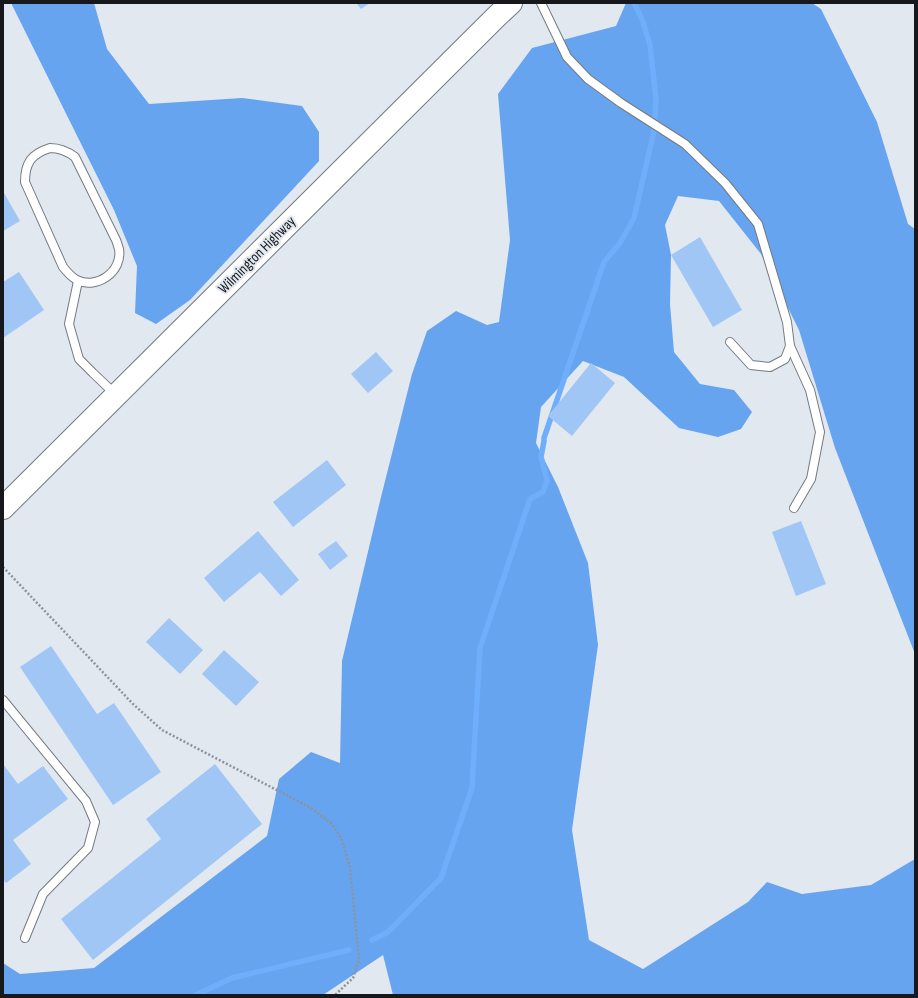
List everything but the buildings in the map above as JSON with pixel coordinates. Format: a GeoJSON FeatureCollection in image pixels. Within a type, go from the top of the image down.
{"type":"FeatureCollection","features":[{"type":"Feature","properties":{"kind":"street","name":"Wilmington Highway"},"geometry":{"type":"LineString","coordinates":[[3,508],[486,27],[512,3]]}},
{"type":"Feature","properties":{"kind":"lane"},"geometry":{"type":"LineString","coordinates":[[541,3],[566,57],[588,79],[621,103],[685,144],[726,183],[758,224],[787,322],[790,346],[810,390],[820,432],[811,479],[794,508]]}},
{"type":"Feature","properties":{"kind":"lane"},"geometry":{"type":"LineString","coordinates":[[50,148],[59,148],[68,151],[75,157],[119,249],[119,260],[107,277],[98,282],[88,283],[78,281],[63,267],[25,182],[25,173],[28,164],[33,157],[40,151],[50,148]]}},
{"type":"Feature","properties":{"kind":"lane"},"geometry":{"type":"LineString","coordinates":[[78,281],[70,324],[79,359],[116,395]]}},
{"type":"Feature","properties":{"kind":"lane"},"geometry":{"type":"LineString","coordinates":[[730,342],[751,365],[770,367],[785,359],[790,346]]}},
{"type":"Feature","properties":{"kind":"lane"},"geometry":{"type":"LineString","coordinates":[[3,700],[86,801],[95,822],[88,848],[43,894],[25,938]]}},
{"type":"Feature","properties":{"kind":"path"},"geometry":{"type":"LineString","coordinates":[[3,567],[133,704],[162,730],[312,808],[332,824],[342,840],[350,868],[359,960],[352,978],[335,995]]}},
{"type":"Feature","properties":{"kind":"shaded area"},"geometry":{"type":"Polygon","coordinates":[[[11,3],[94,3],[107,49],[149,104],[242,98],[302,106],[319,132],[319,161],[190,300],[156,324],[135,313],[137,266],[114,210],[11,3]]]}},
{"type":"Feature","properties":{"kind":"shaded area"},"geometry":{"type":"Polygon","coordinates":[[[626,3],[812,3],[821,9],[877,122],[908,224],[915,229],[915,654],[835,448],[799,330],[761,254],[719,201],[678,196],[665,225],[671,255],[670,304],[674,352],[700,384],[734,390],[752,412],[741,429],[718,437],[679,428],[624,377],[583,361],[541,407],[536,443],[558,487],[588,563],[598,645],[572,830],[589,940],[643,969],[748,902],[767,882],[802,894],[871,885],[915,859],[915,995],[393,995],[383,955],[323,995],[3,995],[3,963],[20,974],[94,968],[267,836],[279,779],[311,752],[340,763],[342,661],[412,374],[427,331],[456,311],[487,325],[499,322],[510,240],[498,94],[532,48],[616,26],[626,3]]]}},
{"type":"Feature","properties":{"kind":"waterway"},"geometry":{"type":"LineString","coordinates":[[372,940],[388,932],[441,878],[472,788],[480,648],[530,499],[543,492],[547,480],[541,457],[544,438],[604,262],[620,243],[634,218],[654,131],[656,99],[650,45],[642,19],[634,3]]}},
{"type":"Feature","properties":{"kind":"waterway"},"geometry":{"type":"LineString","coordinates":[[196,995],[232,978],[349,950]]}}]}
